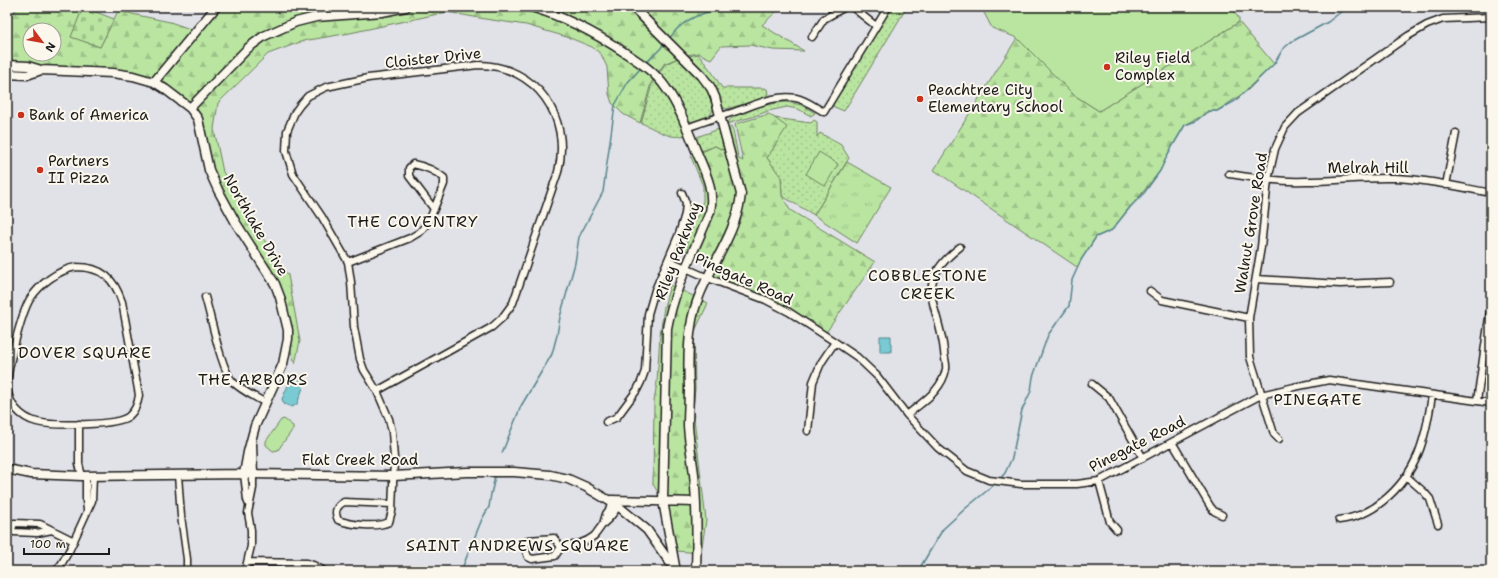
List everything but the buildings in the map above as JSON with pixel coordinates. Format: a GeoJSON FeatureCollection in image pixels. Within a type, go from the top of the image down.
{"type":"FeatureCollection","features":[{"type":"Feature","properties":{"kind":"street"},"geometry":{"type":"LineString","coordinates":[[154,82],[216,7]]}},
{"type":"Feature","properties":{"kind":"street"},"geometry":{"type":"LineString","coordinates":[[190,108],[248,48],[264,36],[296,22],[316,17],[382,12],[406,7]]}},
{"type":"Feature","properties":{"kind":"street","name":"Riley Parkway"},"geometry":{"type":"LineString","coordinates":[[531,7],[549,12],[600,36],[647,68],[666,87],[673,99],[706,172],[712,201],[710,212],[673,300],[667,328],[663,500],[676,570]]}},
{"type":"Feature","properties":{"kind":"street"},"geometry":{"type":"LineString","coordinates":[[633,7],[702,76],[711,88],[742,194],[732,230],[708,278],[692,316],[689,339],[688,426],[696,502],[696,571]]}},
{"type":"Feature","properties":{"kind":"street"},"geometry":{"type":"LineString","coordinates":[[812,36],[824,20],[845,7]]}},
{"type":"Feature","properties":{"kind":"street"},"geometry":{"type":"LineString","coordinates":[[852,7],[876,26]]}},
{"type":"Feature","properties":{"kind":"street"},"geometry":{"type":"LineString","coordinates":[[687,128],[759,102],[784,98],[795,98],[804,101],[824,112],[888,7]]}},
{"type":"Feature","properties":{"kind":"street","name":"Walnut Grove Road"},"geometry":{"type":"LineString","coordinates":[[1278,439],[1274,434],[1250,357],[1249,318],[1261,247],[1268,180],[1279,138],[1285,127],[1298,113],[1408,36],[1427,25],[1443,19],[1491,18]]}},
{"type":"Feature","properties":{"kind":"street","name":"Northlake Drive"},"geometry":{"type":"LineString","coordinates":[[7,65],[28,66],[41,70],[113,73],[133,76],[154,82],[190,108],[198,119],[207,162],[218,190],[236,223],[270,275],[280,297],[287,326],[288,339],[283,364],[264,402],[252,439],[249,474],[253,488],[249,522],[252,538],[245,571]]}},
{"type":"Feature","properties":{"kind":"street","name":"Cloister Drive"},"geometry":{"type":"LineString","coordinates":[[377,391],[482,333],[502,318],[509,310],[517,292],[560,163],[562,151],[560,131],[555,114],[546,98],[525,78],[510,71],[488,65],[465,66],[368,78],[331,85],[308,96],[295,112],[290,122],[286,140],[287,156],[293,174],[322,217],[348,262],[354,327],[360,359],[364,370],[377,391],[389,419],[392,432],[394,458],[392,511],[389,522],[383,525],[352,524],[338,520],[336,516],[339,505],[344,502],[392,504]]}},
{"type":"Feature","properties":{"kind":"street","name":"Northlake Drive"},"geometry":{"type":"LineString","coordinates":[[7,74],[27,75],[41,70]]}},
{"type":"Feature","properties":{"kind":"street"},"geometry":{"type":"LineString","coordinates":[[1446,185],[1456,133]]}},
{"type":"Feature","properties":{"kind":"street"},"geometry":{"type":"LineString","coordinates":[[348,262],[410,238],[420,232],[429,221],[434,209],[444,184],[444,178],[437,173],[413,164],[409,168],[409,176],[434,209]]}},
{"type":"Feature","properties":{"kind":"street","name":"Melrah Hill"},"geometry":{"type":"LineString","coordinates":[[1229,174],[1268,180],[1305,181],[1375,177],[1396,178],[1491,193]]}},
{"type":"Feature","properties":{"kind":"street"},"geometry":{"type":"LineString","coordinates":[[606,422],[617,417],[641,382],[645,371],[648,314],[655,290],[685,214],[686,203],[682,193]]}},
{"type":"Feature","properties":{"kind":"street"},"geometry":{"type":"LineString","coordinates":[[907,415],[930,396],[937,388],[946,369],[943,342],[931,294],[931,286],[936,271],[942,262],[960,247]]}},
{"type":"Feature","properties":{"kind":"street","name":"Pinegate Road"},"geometry":{"type":"LineString","coordinates":[[668,260],[708,278],[766,300],[789,312],[835,342],[857,357],[877,376],[907,415],[938,448],[967,471],[993,481],[1021,484],[1088,483],[1099,481],[1261,395],[1329,380],[1491,403]]}},
{"type":"Feature","properties":{"kind":"street"},"geometry":{"type":"LineString","coordinates":[[84,267],[92,268],[108,276],[118,291],[122,302],[139,395],[138,403],[129,417],[120,421],[79,424],[46,424],[30,420],[22,415],[12,403],[7,388],[9,371],[20,327],[25,308],[30,299],[42,286],[67,268],[84,267]]}},
{"type":"Feature","properties":{"kind":"street"},"geometry":{"type":"LineString","coordinates":[[1256,279],[1340,284],[1390,282]]}},
{"type":"Feature","properties":{"kind":"street"},"geometry":{"type":"LineString","coordinates":[[1150,291],[1162,300],[1249,318]]}},
{"type":"Feature","properties":{"kind":"street"},"geometry":{"type":"LineString","coordinates":[[205,297],[221,356],[229,377],[240,387],[264,402]]}},
{"type":"Feature","properties":{"kind":"street"},"geometry":{"type":"LineString","coordinates":[[1477,401],[1491,304]]}},
{"type":"Feature","properties":{"kind":"street"},"geometry":{"type":"LineString","coordinates":[[808,430],[814,382],[819,367],[835,342]]}},
{"type":"Feature","properties":{"kind":"street"},"geometry":{"type":"LineString","coordinates":[[1092,384],[1109,398],[1143,458]]}},
{"type":"Feature","properties":{"kind":"street"},"geometry":{"type":"LineString","coordinates":[[1339,520],[1352,519],[1366,513],[1391,495],[1406,478],[1420,451],[1428,425],[1432,395]]}},
{"type":"Feature","properties":{"kind":"street"},"geometry":{"type":"LineString","coordinates":[[56,571],[74,541],[92,501],[87,476],[79,464],[79,424]]}},
{"type":"Feature","properties":{"kind":"street"},"geometry":{"type":"LineString","coordinates":[[1172,442],[1210,506],[1214,511],[1222,515]]}},
{"type":"Feature","properties":{"kind":"street","name":"Flat Creek Road"},"geometry":{"type":"LineString","coordinates":[[7,469],[44,475],[87,476],[249,474],[393,476],[467,472],[529,472],[550,475],[568,479],[586,487],[614,503],[647,530],[676,570]]}},
{"type":"Feature","properties":{"kind":"street"},"geometry":{"type":"LineString","coordinates":[[178,475],[187,571]]}},
{"type":"Feature","properties":{"kind":"street"},"geometry":{"type":"LineString","coordinates":[[1406,478],[1424,492],[1430,499],[1438,524]]}},
{"type":"Feature","properties":{"kind":"street"},"geometry":{"type":"LineString","coordinates":[[1099,481],[1110,522],[1118,530]]}},
{"type":"Feature","properties":{"kind":"street"},"geometry":{"type":"LineString","coordinates":[[561,547],[554,538],[528,540],[525,548],[528,557],[555,556],[561,547],[586,542],[610,518],[614,503],[663,500],[696,502]]}},
{"type":"Feature","properties":{"kind":"street"},"geometry":{"type":"LineString","coordinates":[[52,530],[37,533],[14,532],[12,530],[14,523],[40,524],[52,530],[74,541]]}},
{"type":"Feature","properties":{"kind":"street"},"geometry":{"type":"LineString","coordinates":[[248,562],[307,563],[324,571]]}},
{"type":"Feature","properties":{"kind":"green space"},"geometry":{"type":"Polygon","coordinates":[[[18,7],[83,7],[72,37],[100,47],[119,9],[132,14],[170,22],[196,31],[216,7],[781,7],[762,25],[804,51],[773,50],[750,45],[721,46],[711,59],[698,53],[682,56],[664,64],[651,83],[640,123],[623,114],[612,103],[609,94],[607,67],[601,54],[592,47],[570,38],[526,25],[447,12],[350,33],[303,41],[268,54],[218,103],[214,129],[223,172],[256,228],[288,275],[300,341],[295,364],[271,285],[233,226],[209,181],[198,119],[154,82],[7,63],[7,21],[18,7]]]}},
{"type":"Feature","properties":{"kind":"green space"},"geometry":{"type":"Polygon","coordinates":[[[83,7],[114,19],[100,47],[71,37],[83,7]]]}},
{"type":"Feature","properties":{"kind":"green space"},"geometry":{"type":"Polygon","coordinates":[[[891,7],[907,7],[844,111],[832,106],[891,7]]]}},
{"type":"Feature","properties":{"kind":"green space","name":"Riley Field Complex"},"geometry":{"type":"Polygon","coordinates":[[[981,7],[1231,7],[1239,19],[1239,22],[1099,111],[1074,95],[1017,38],[992,28],[981,7]]]}},
{"type":"Feature","properties":{"kind":"green space"},"geometry":{"type":"Polygon","coordinates":[[[1239,22],[1274,64],[1248,90],[1217,111],[1211,111],[1185,125],[1160,171],[1112,230],[1096,237],[1077,267],[934,170],[1017,38],[1074,95],[1099,111],[1239,22]]]}},
{"type":"Feature","properties":{"kind":"green space"},"geometry":{"type":"Polygon","coordinates":[[[698,54],[722,88],[764,88],[767,89],[768,94],[765,98],[726,109],[719,105],[685,57],[698,54]]]}},
{"type":"Feature","properties":{"kind":"green space"},"geometry":{"type":"Polygon","coordinates":[[[681,57],[704,86],[714,108],[709,117],[699,121],[693,122],[684,117],[658,75],[665,64],[681,57]]]}},
{"type":"Feature","properties":{"kind":"green space"},"geometry":{"type":"Polygon","coordinates":[[[654,80],[669,100],[685,135],[668,135],[641,123],[654,80]]]}},
{"type":"Feature","properties":{"kind":"green space"},"geometry":{"type":"Polygon","coordinates":[[[786,102],[802,105],[815,113],[811,116],[798,109],[787,107],[768,111],[726,124],[737,115],[753,108],[786,102]]]}},
{"type":"Feature","properties":{"kind":"green space"},"geometry":{"type":"Polygon","coordinates":[[[769,114],[787,127],[767,158],[781,177],[782,196],[790,210],[875,262],[825,334],[773,304],[708,278],[714,266],[684,249],[703,201],[703,186],[691,157],[715,146],[743,161],[735,124],[769,114]]]}},
{"type":"Feature","properties":{"kind":"green space"},"geometry":{"type":"Polygon","coordinates":[[[774,118],[811,123],[814,120],[817,122],[817,137],[820,133],[841,145],[849,158],[814,215],[782,196],[781,177],[767,158],[786,127],[774,118]]]}},
{"type":"Feature","properties":{"kind":"green space"},"geometry":{"type":"Polygon","coordinates":[[[731,126],[740,167],[731,152],[727,128],[731,126]]]}},
{"type":"Feature","properties":{"kind":"green space"},"geometry":{"type":"Polygon","coordinates":[[[719,129],[726,151],[715,146],[699,152],[694,138],[719,129]]]}},
{"type":"Feature","properties":{"kind":"green space"},"geometry":{"type":"Polygon","coordinates":[[[819,152],[838,164],[825,186],[806,174],[819,152]]]}},
{"type":"Feature","properties":{"kind":"green space"},"geometry":{"type":"Polygon","coordinates":[[[847,162],[891,187],[857,243],[814,215],[847,162]]]}},
{"type":"Feature","properties":{"kind":"green space"},"geometry":{"type":"Polygon","coordinates":[[[670,285],[708,303],[694,333],[695,389],[693,410],[706,520],[701,553],[676,551],[663,501],[653,484],[654,402],[657,382],[660,335],[664,307],[670,285]]]}},
{"type":"Feature","properties":{"kind":"green space"},"geometry":{"type":"Polygon","coordinates":[[[284,419],[293,426],[293,429],[278,450],[273,451],[266,445],[266,441],[281,420],[284,419]]]}},
{"type":"Feature","properties":{"kind":"water"},"geometry":{"type":"Polygon","coordinates":[[[880,336],[891,336],[891,352],[880,352],[880,336]]]}},
{"type":"Feature","properties":{"kind":"water"},"geometry":{"type":"Polygon","coordinates":[[[293,374],[300,376],[303,388],[297,404],[292,407],[284,404],[282,399],[293,374]]]}},
{"type":"Feature","properties":{"kind":"waterway"},"geometry":{"type":"LineString","coordinates":[[7,8],[11,7]]}},
{"type":"Feature","properties":{"kind":"waterway"},"geometry":{"type":"LineString","coordinates":[[669,38],[677,29],[691,18],[706,12],[739,7]]}},
{"type":"Feature","properties":{"kind":"waterway"},"geometry":{"type":"LineString","coordinates":[[999,480],[1005,473],[1012,458],[1022,410],[1031,391],[1033,377],[1048,335],[1069,306],[1072,280],[1081,260],[1096,237],[1112,230],[1130,207],[1144,193],[1160,171],[1185,125],[1196,121],[1208,111],[1217,111],[1235,101],[1274,64],[1283,49],[1291,42],[1328,22],[1347,7]]}},
{"type":"Feature","properties":{"kind":"waterway"},"geometry":{"type":"LineString","coordinates":[[646,63],[661,48],[664,42]]}},
{"type":"Feature","properties":{"kind":"waterway"},"geometry":{"type":"LineString","coordinates":[[502,453],[521,406],[552,354],[560,317],[575,263],[579,237],[603,192],[615,105],[628,82],[641,68]]}},
{"type":"Feature","properties":{"kind":"waterway"},"geometry":{"type":"LineString","coordinates":[[461,571],[482,519],[489,507],[495,477]]}},
{"type":"Feature","properties":{"kind":"waterway"},"geometry":{"type":"LineString","coordinates":[[918,571],[943,529],[995,484]]}},
{"type":"Feature","properties":{"kind":"place","name":"Riley Field Complex"},"geometry":{"type":"Point","coordinates":[1107,67]}},
{"type":"Feature","properties":{"kind":"place","name":"Peachtree City Elementary School"},"geometry":{"type":"Point","coordinates":[920,99]}},
{"type":"Feature","properties":{"kind":"place","name":"Bank of America"},"geometry":{"type":"Point","coordinates":[21,115]}},
{"type":"Feature","properties":{"kind":"place","name":"Partners II Pizza"},"geometry":{"type":"Point","coordinates":[40,170]}},
{"type":"Feature","properties":{"kind":"district","name":"THE COVENTRY"},"geometry":{"type":"Point","coordinates":[413,221]}},
{"type":"Feature","properties":{"kind":"district","name":"COBBLESTONE CREEK"},"geometry":{"type":"Point","coordinates":[928,284]}},
{"type":"Feature","properties":{"kind":"district","name":"DOVER SQUARE"},"geometry":{"type":"Point","coordinates":[85,352]}},
{"type":"Feature","properties":{"kind":"district","name":"THE ARBORS"},"geometry":{"type":"Point","coordinates":[253,379]}},
{"type":"Feature","properties":{"kind":"district","name":"PINEGATE"},"geometry":{"type":"Point","coordinates":[1318,399]}},
{"type":"Feature","properties":{"kind":"district","name":"SAINT ANDREWS SQUARE"},"geometry":{"type":"Point","coordinates":[518,545]}}]}
